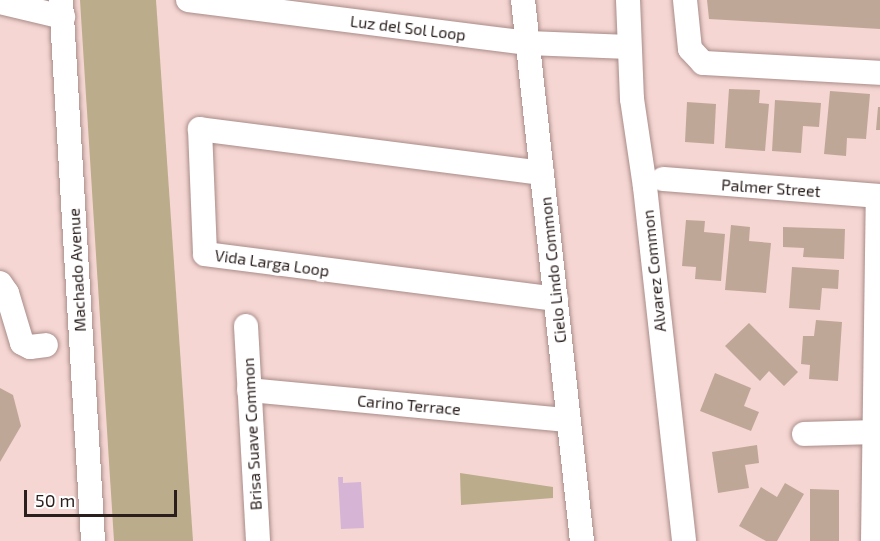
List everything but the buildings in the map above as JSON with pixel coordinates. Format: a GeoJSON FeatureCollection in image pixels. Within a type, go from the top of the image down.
{"type":"FeatureCollection","features":[{"type":"Feature","properties":{"kind":"street","name":"Luz del Sol Loop"},"geometry":{"type":"LineString","coordinates":[[188,0],[528,43],[629,47]]}},
{"type":"Feature","properties":{"kind":"street","name":"Cielo Lindo Common"},"geometry":{"type":"LineString","coordinates":[[523,0],[582,541]]}},
{"type":"Feature","properties":{"kind":"street","name":"Alvarez Common"},"geometry":{"type":"LineString","coordinates":[[628,0],[632,99],[645,187],[684,541]]}},
{"type":"Feature","properties":{"kind":"street"},"geometry":{"type":"LineString","coordinates":[[685,0],[690,49],[703,63],[880,73]]}},
{"type":"Feature","properties":{"kind":"street"},"geometry":{"type":"LineString","coordinates":[[0,2],[62,9]]}},
{"type":"Feature","properties":{"kind":"street","name":"Machado Avenue"},"geometry":{"type":"LineString","coordinates":[[62,9],[93,541]]}},
{"type":"Feature","properties":{"kind":"street","name":"Vida Larga Loop"},"geometry":{"type":"LineString","coordinates":[[542,173],[200,129],[204,254],[556,300]]}},
{"type":"Feature","properties":{"kind":"street","name":"Palmer Street"},"geometry":{"type":"LineString","coordinates":[[663,179],[879,196]]}},
{"type":"Feature","properties":{"kind":"street"},"geometry":{"type":"LineString","coordinates":[[873,541],[879,196]]}},
{"type":"Feature","properties":{"kind":"street"},"geometry":{"type":"LineString","coordinates":[[0,283],[22,343],[30,347],[46,345]]}},
{"type":"Feature","properties":{"kind":"street","name":"Brisa Suave Common"},"geometry":{"type":"LineString","coordinates":[[246,326],[258,541]]}},
{"type":"Feature","properties":{"kind":"street","name":"Carino Terrace"},"geometry":{"type":"LineString","coordinates":[[249,390],[569,420]]}},
{"type":"Feature","properties":{"kind":"street"},"geometry":{"type":"LineString","coordinates":[[804,434],[875,432]]}},
{"type":"Feature","properties":{"kind":"shaded area"},"geometry":{"type":"Polygon","coordinates":[[[80,0],[156,0],[193,541],[114,541],[80,0]]]}},
{"type":"Feature","properties":{"kind":"shaded area"},"geometry":{"type":"Polygon","coordinates":[[[460,473],[553,487],[553,498],[461,505],[460,473]]]}},
{"type":"Feature","properties":{"kind":"shaded area"},"geometry":{"type":"Polygon","coordinates":[[[338,477],[343,477],[343,483],[361,482],[364,528],[341,529],[338,477]]]}}]}
